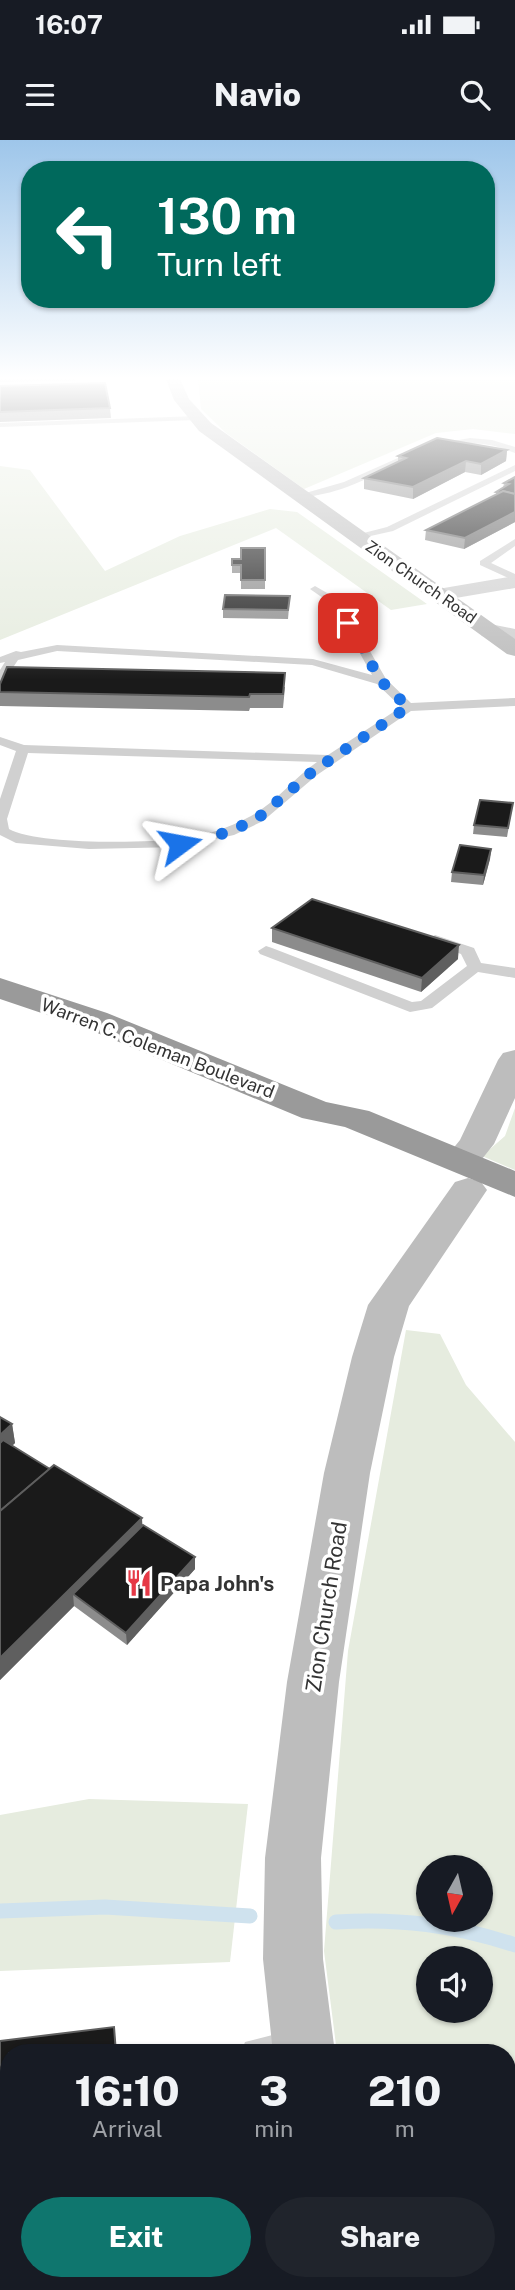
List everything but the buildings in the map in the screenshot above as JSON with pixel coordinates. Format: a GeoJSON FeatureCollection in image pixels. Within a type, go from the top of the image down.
{"type":"FeatureCollection","features":[{"type":"Feature","properties":{"kind":"highway","name":"Warren C. Coleman Boulevard"},"geometry":{"type":"LineString","coordinates":[[0,988],[95,1020],[315,1110],[340,1133],[481,1179],[515,1210]]}},
{"type":"Feature","properties":{"kind":"street","name":"Zion Church Road"},"geometry":{"type":"LineString","coordinates":[[278,479],[515,649]]}},
{"type":"Feature","properties":{"kind":"street"},"geometry":{"type":"LineString","coordinates":[[438,595],[515,580]]}},
{"type":"Feature","properties":{"kind":"street"},"geometry":{"type":"LineString","coordinates":[[490,631],[515,636]]}},
{"type":"Feature","properties":{"kind":"street","name":"Zion Church Road"},"geometry":{"type":"LineString","coordinates":[[304,2044],[293,1959],[293,1858],[313,1682],[347,1473],[373,1357],[389,1305],[481,1179],[476,1144],[515,1060]]}},
{"type":"Feature","properties":{"kind":"lane"},"geometry":{"type":"LineString","coordinates":[[300,496],[346,485],[357,479]]}},
{"type":"Feature","properties":{"kind":"lane"},"geometry":{"type":"LineString","coordinates":[[356,536],[390,529],[492,479]]}},
{"type":"Feature","properties":{"kind":"lane"},"geometry":{"type":"LineString","coordinates":[[515,542],[484,563],[515,580]]}},
{"type":"Feature","properties":{"kind":"lane"},"geometry":{"type":"LineString","coordinates":[[315,589],[337,604],[381,681],[408,707]]}},
{"type":"Feature","properties":{"kind":"lane"},"geometry":{"type":"LineString","coordinates":[[0,660],[16,654],[57,648],[313,662],[381,681]]}},
{"type":"Feature","properties":{"kind":"lane"},"geometry":{"type":"LineString","coordinates":[[0,679],[16,654]]}},
{"type":"Feature","properties":{"kind":"lane"},"geometry":{"type":"LineString","coordinates":[[23,749],[0,819],[3,831],[16,839],[89,845],[180,844],[229,832],[258,818],[331,759],[408,707],[515,702]]}},
{"type":"Feature","properties":{"kind":"lane"},"geometry":{"type":"LineString","coordinates":[[0,741],[23,749],[331,759]]}},
{"type":"Feature","properties":{"kind":"lane"},"geometry":{"type":"LineString","coordinates":[[419,935],[468,951],[475,967]]}},
{"type":"Feature","properties":{"kind":"lane"},"geometry":{"type":"LineString","coordinates":[[266,951],[410,1006],[426,1005],[475,967],[515,973]]}},
{"type":"Feature","properties":{"kind":"shaded area"},"geometry":{"type":"Polygon","coordinates":[[[0,479],[37,479],[105,571],[180,536],[270,509],[297,512],[427,604],[391,610],[276,528],[0,640],[0,479]]]}},
{"type":"Feature","properties":{"kind":"shaded area"},"geometry":{"type":"Polygon","coordinates":[[[291,479],[327,479],[304,489],[291,479]]]}},
{"type":"Feature","properties":{"kind":"shaded area"},"geometry":{"type":"Polygon","coordinates":[[[515,1108],[515,1170],[482,1156],[505,1136],[515,1108]]]}},
{"type":"Feature","properties":{"kind":"shaded area"},"geometry":{"type":"Polygon","coordinates":[[[406,1330],[440,1334],[466,1385],[515,1442],[515,2044],[336,2044],[324,1951],[348,1651],[406,1330]]]}},
{"type":"Feature","properties":{"kind":"shaded area"},"geometry":{"type":"Polygon","coordinates":[[[89,1799],[248,1804],[230,1962],[0,1971],[0,1815],[89,1799]]]}},
{"type":"Feature","properties":{"kind":"waterway"},"geometry":{"type":"LineString","coordinates":[[0,1911],[105,1907],[250,1916]]}},
{"type":"Feature","properties":{"kind":"waterway"},"geometry":{"type":"LineString","coordinates":[[336,1922],[427,1924],[471,1932],[515,1945]]}},
{"type":"Feature","properties":{"kind":"place","name":"Papa John's"},"geometry":{"type":"Point","coordinates":[139,1583]}},
{"type":"Feature","properties":{"kind":"route"},"geometry":{"type":"LineString","coordinates":[[180,844],[229,832],[258,818],[312,772],[408,707],[381,681],[348,623]]}}]}
